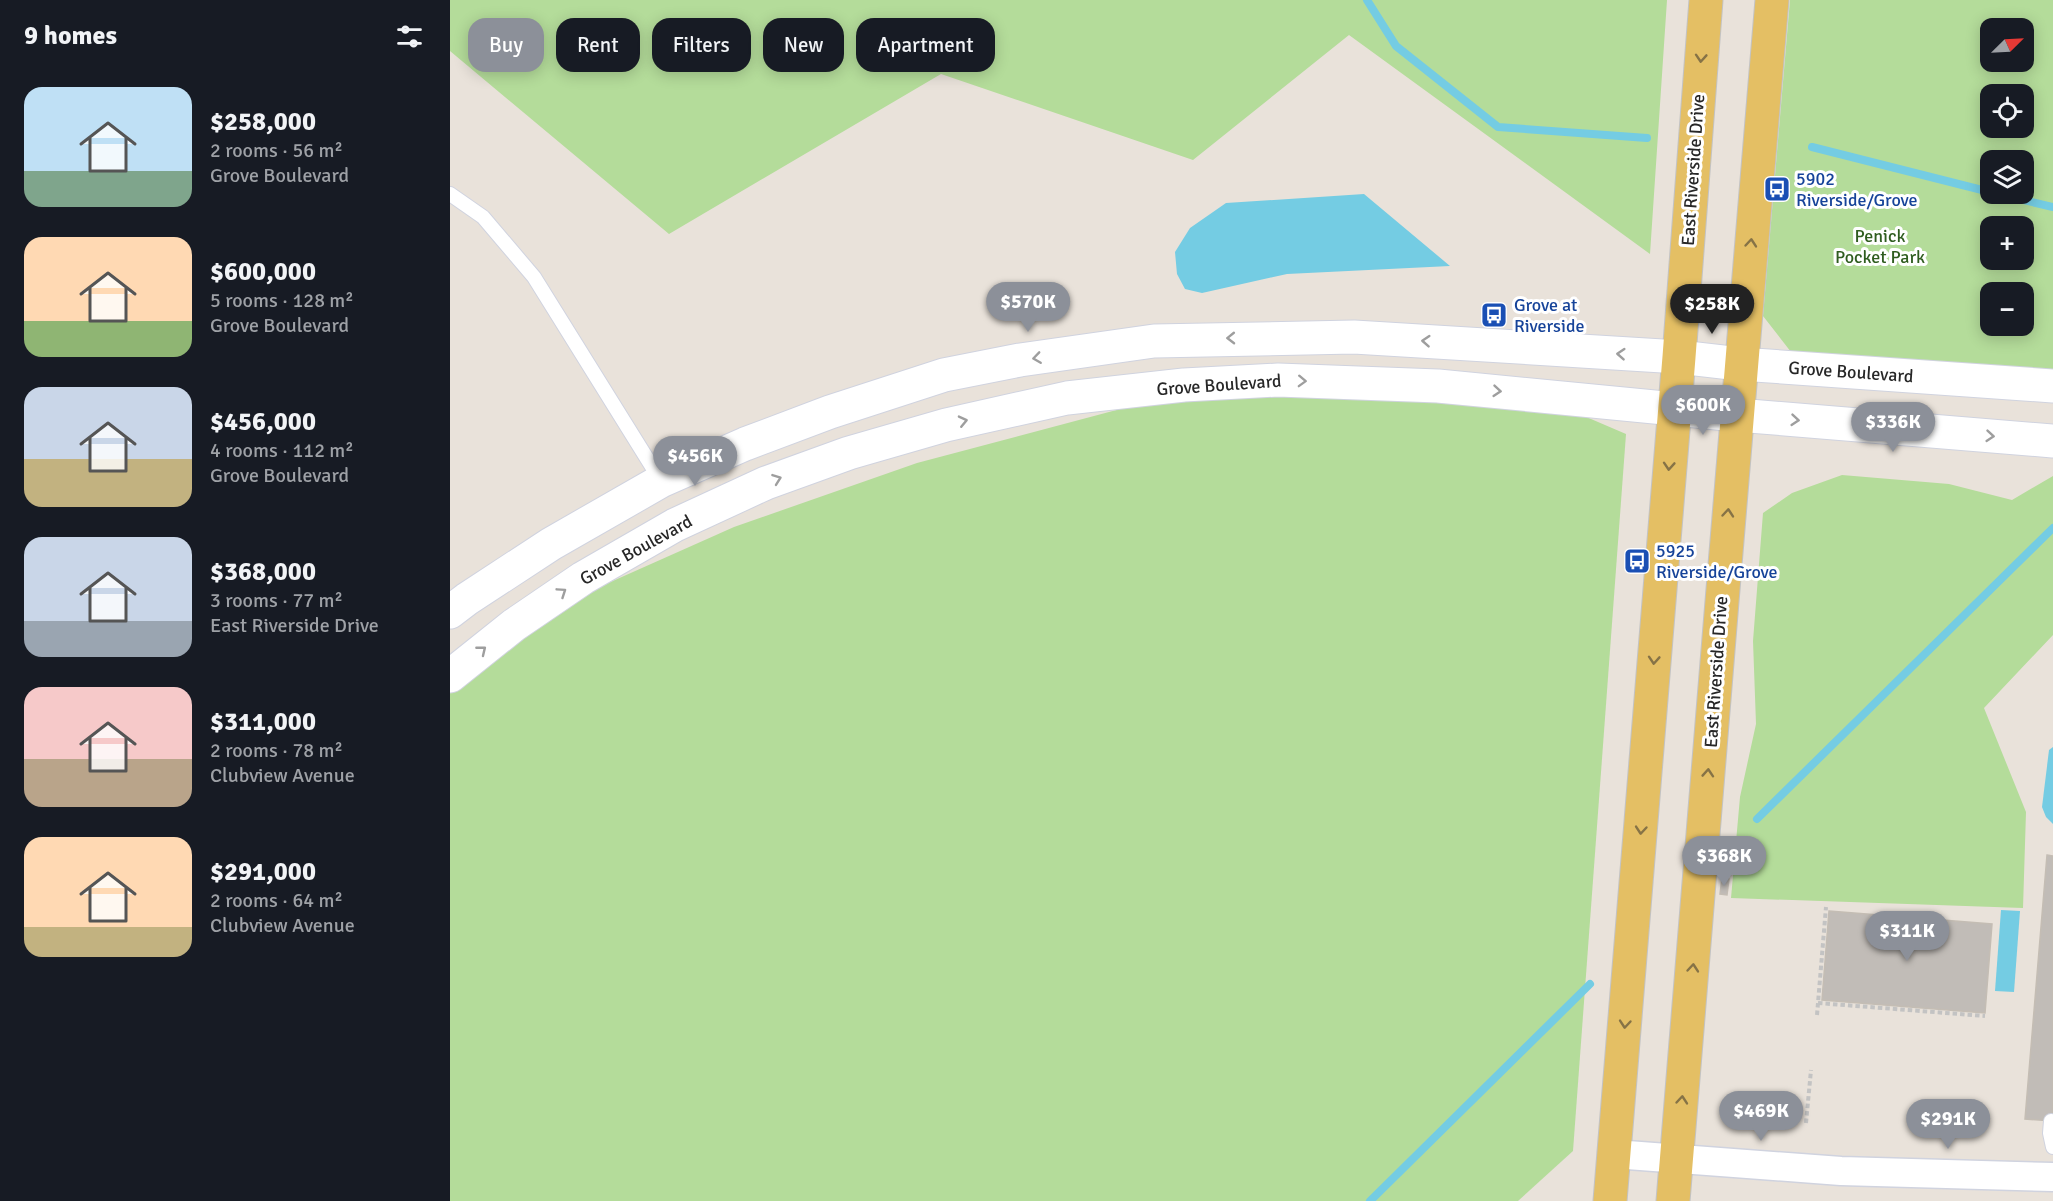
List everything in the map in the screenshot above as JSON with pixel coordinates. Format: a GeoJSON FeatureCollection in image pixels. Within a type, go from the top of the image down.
{"type":"FeatureCollection","features":[{"type":"Feature","properties":{"kind":"main road","name":"East Riverside Drive"},"geometry":{"type":"LineString","coordinates":[[1610,1201],[1706,0]]}},
{"type":"Feature","properties":{"kind":"main road","name":"East Riverside Drive"},"geometry":{"type":"LineString","coordinates":[[1673,1201],[1740,364],[1772,0]]}},
{"type":"Feature","properties":{"kind":"street","name":"Grove Boulevard"},"geometry":{"type":"LineString","coordinates":[[450,612],[551,544],[661,481],[745,444],[830,412],[944,375],[1020,360],[1154,341],[1354,337],[1679,357],[1740,364],[2053,386]]}},
{"type":"Feature","properties":{"kind":"street","name":"Grove Boulevard"},"geometry":{"type":"LineString","coordinates":[[450,676],[514,625],[583,578],[686,521],[766,483],[849,453],[946,425],[1067,398],[1184,385],[1278,380],[1438,386],[1737,415],[2053,441]]}},
{"type":"Feature","properties":{"kind":"street"},"geometry":{"type":"LineString","coordinates":[[661,481],[686,521]]}},
{"type":"Feature","properties":{"kind":"street"},"geometry":{"type":"LineString","coordinates":[[1614,1154],[1841,1171],[2053,1177]]}},
{"type":"Feature","properties":{"kind":"lane"},"geometry":{"type":"LineString","coordinates":[[450,194],[483,217],[534,278],[661,481]]}},
{"type":"Feature","properties":{"kind":"lane"},"geometry":{"type":"LineString","coordinates":[[2051,1121],[2050,1133],[2053,1147]]}},
{"type":"Feature","properties":{"kind":"path"},"geometry":{"type":"LineString","coordinates":[[1817,1015],[1826,907]]}},
{"type":"Feature","properties":{"kind":"path"},"geometry":{"type":"LineString","coordinates":[[1818,1003],[1984,1016]]}},
{"type":"Feature","properties":{"kind":"path"},"geometry":{"type":"LineString","coordinates":[[1806,1123],[1811,1070]]}},
{"type":"Feature","properties":{"kind":"green space"},"geometry":{"type":"Polygon","coordinates":[[[450,0],[1667,0],[1650,254],[1349,35],[1193,160],[941,74],[669,234],[475,72],[544,72],[544,18],[468,18],[468,66],[450,51],[450,0]]]}},
{"type":"Feature","properties":{"kind":"green space","name":"Penick Pocket Park"},"geometry":{"type":"Polygon","coordinates":[[[1790,0],[2053,0],[2053,373],[1791,352],[1763,316],[1790,0]]]}},
{"type":"Feature","properties":{"kind":"green space"},"geometry":{"type":"Polygon","coordinates":[[[1218,383],[1535,395],[1626,434],[1573,1151],[1518,1201],[450,1201],[450,691],[514,625],[734,527],[917,463],[1218,383]]]}},
{"type":"Feature","properties":{"kind":"green space"},"geometry":{"type":"Polygon","coordinates":[[[1842,475],[1949,484],[2012,500],[2053,476],[2053,635],[1984,708],[2026,812],[2023,908],[1731,898],[1740,797],[1756,724],[1753,641],[1763,513],[1792,493],[1842,475]]]}},
{"type":"Feature","properties":{"kind":"water"},"geometry":{"type":"Polygon","coordinates":[[[1364,194],[1450,266],[1287,274],[1202,293],[1185,289],[1177,274],[1175,252],[1190,228],[1226,203],[1364,194]]]}},
{"type":"Feature","properties":{"kind":"water"},"geometry":{"type":"Polygon","coordinates":[[[2053,747],[2053,824],[2046,817],[2042,807],[2049,750],[2053,747]]]}},
{"type":"Feature","properties":{"kind":"water"},"geometry":{"type":"Polygon","coordinates":[[[2001,910],[2020,911],[2014,992],[1995,991],[2001,910]]]}},
{"type":"Feature","properties":{"kind":"building"},"geometry":{"type":"Polygon","coordinates":[[[2047,855],[2053,856],[2053,1121],[2025,1119],[2047,855]]]}},
{"type":"Feature","properties":{"kind":"building"},"geometry":{"type":"Polygon","coordinates":[[[1722,878],[1729,879],[1727,895],[1720,894],[1722,878]]]}},
{"type":"Feature","properties":{"kind":"building"},"geometry":{"type":"Polygon","coordinates":[[[1829,911],[1992,924],[1985,1013],[1822,1000],[1829,911]]]}},
{"type":"Feature","properties":{"kind":"waterway"},"geometry":{"type":"LineString","coordinates":[[1367,0],[1396,46],[1498,127],[1647,138]]}},
{"type":"Feature","properties":{"kind":"waterway"},"geometry":{"type":"LineString","coordinates":[[1812,147],[1980,189]]}},
{"type":"Feature","properties":{"kind":"waterway"},"geometry":{"type":"LineString","coordinates":[[2034,203],[2053,207]]}},
{"type":"Feature","properties":{"kind":"waterway"},"geometry":{"type":"LineString","coordinates":[[1757,819],[2053,528]]}},
{"type":"Feature","properties":{"kind":"waterway"},"geometry":{"type":"LineString","coordinates":[[1370,1201],[1590,984]]}},
{"type":"Feature","properties":{"kind":"place","name":"5902 Riverside/Grove"},"geometry":{"type":"Point","coordinates":[1777,189]}},
{"type":"Feature","properties":{"kind":"place","name":"Grove at Riverside"},"geometry":{"type":"Point","coordinates":[1494,315]}},
{"type":"Feature","properties":{"kind":"place","name":"5925 Riverside/Grove"},"geometry":{"type":"Point","coordinates":[1637,561]}}]}
